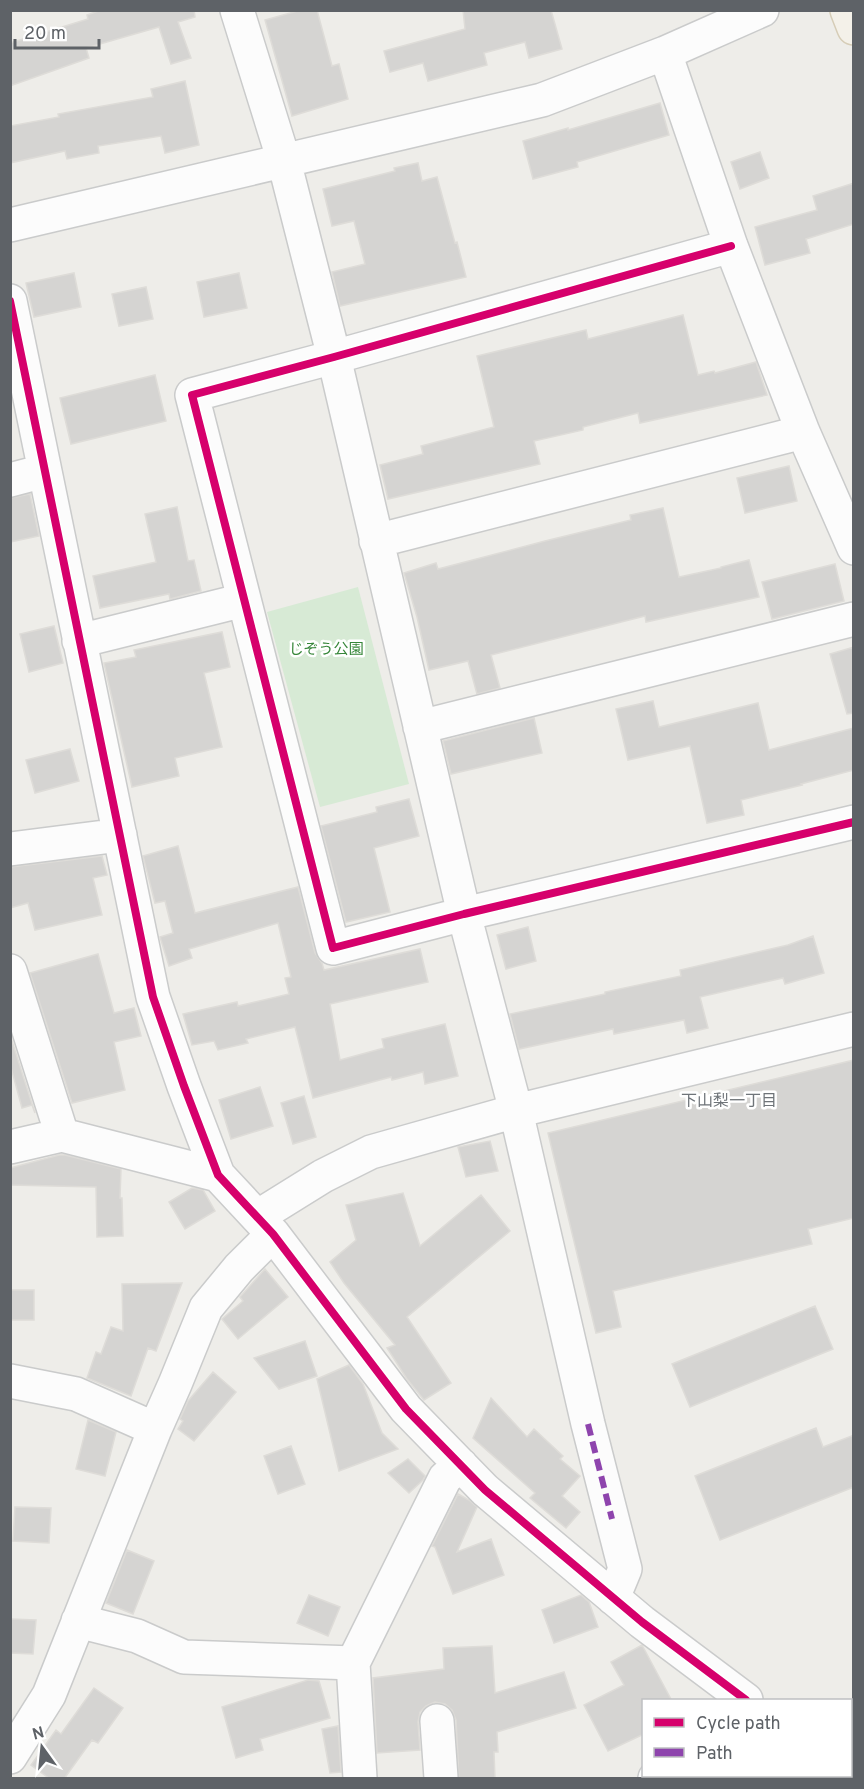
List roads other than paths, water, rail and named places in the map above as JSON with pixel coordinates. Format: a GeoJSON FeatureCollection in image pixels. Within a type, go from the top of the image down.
{"type":"FeatureCollection","features":[{"type":"Feature","properties":{"kind":"main road"},"geometry":{"type":"LineString","coordinates":[[847,10],[854,28]]}},
{"type":"Feature","properties":{"kind":"street"},"geometry":{"type":"LineString","coordinates":[[237,10],[284,161],[334,357],[464,914],[516,1111],[588,1424],[625,1569],[613,1598]]}},
{"type":"Feature","properties":{"kind":"street"},"geometry":{"type":"LineString","coordinates":[[10,225],[542,100],[665,53],[762,10]]}},
{"type":"Feature","properties":{"kind":"street"},"geometry":{"type":"LineString","coordinates":[[665,53],[730,246],[803,432],[854,548]]}},
{"type":"Feature","properties":{"kind":"street"},"geometry":{"type":"LineString","coordinates":[[730,246],[192,395],[333,948],[464,914],[854,822]]}},
{"type":"Feature","properties":{"kind":"street"},"geometry":{"type":"LineString","coordinates":[[10,301],[153,996],[218,1175],[265,1226],[406,1409],[485,1490],[613,1598],[743,1699]]}},
{"type":"Feature","properties":{"kind":"street"},"geometry":{"type":"LineString","coordinates":[[376,541],[803,432]]}},
{"type":"Feature","properties":{"kind":"street"},"geometry":{"type":"LineString","coordinates":[[10,480],[44,471]]}},
{"type":"Feature","properties":{"kind":"street"},"geometry":{"type":"LineString","coordinates":[[80,640],[244,600]]}},
{"type":"Feature","properties":{"kind":"street"},"geometry":{"type":"LineString","coordinates":[[420,727],[854,619]]}},
{"type":"Feature","properties":{"kind":"street"},"geometry":{"type":"LineString","coordinates":[[10,849],[120,835]]}},
{"type":"Feature","properties":{"kind":"street"},"geometry":{"type":"LineString","coordinates":[[10,971],[62,1135]]}},
{"type":"Feature","properties":{"kind":"street"},"geometry":{"type":"LineString","coordinates":[[10,1757],[49,1695],[206,1308],[239,1268],[265,1226],[323,1176],[371,1152],[516,1111],[854,1029]]}},
{"type":"Feature","properties":{"kind":"street"},"geometry":{"type":"LineString","coordinates":[[10,1147],[62,1135],[218,1175]]}},
{"type":"Feature","properties":{"kind":"street"},"geometry":{"type":"LineString","coordinates":[[10,1381],[76,1394],[155,1429]]}},
{"type":"Feature","properties":{"kind":"street"},"geometry":{"type":"LineString","coordinates":[[360,1779],[353,1663],[445,1478],[461,1465]]}},
{"type":"Feature","properties":{"kind":"street"},"geometry":{"type":"LineString","coordinates":[[78,1621],[137,1636],[184,1657],[353,1663]]}},
{"type":"Feature","properties":{"kind":"street"},"geometry":{"type":"LineString","coordinates":[[437,1721],[441,1779]]}},
{"type":"Feature","properties":{"kind":"street"},"geometry":{"type":"LineString","coordinates":[[10,1773],[18,1779]]}},
{"type":"Feature","properties":{"kind":"district","name":"下山梨一丁目"},"geometry":{"type":"Point","coordinates":[729,1102]}},
{"type":"Feature","properties":{"kind":"park label","name":"じぞう公園"},"geometry":{"type":"Point","coordinates":[326,650]}}]}
